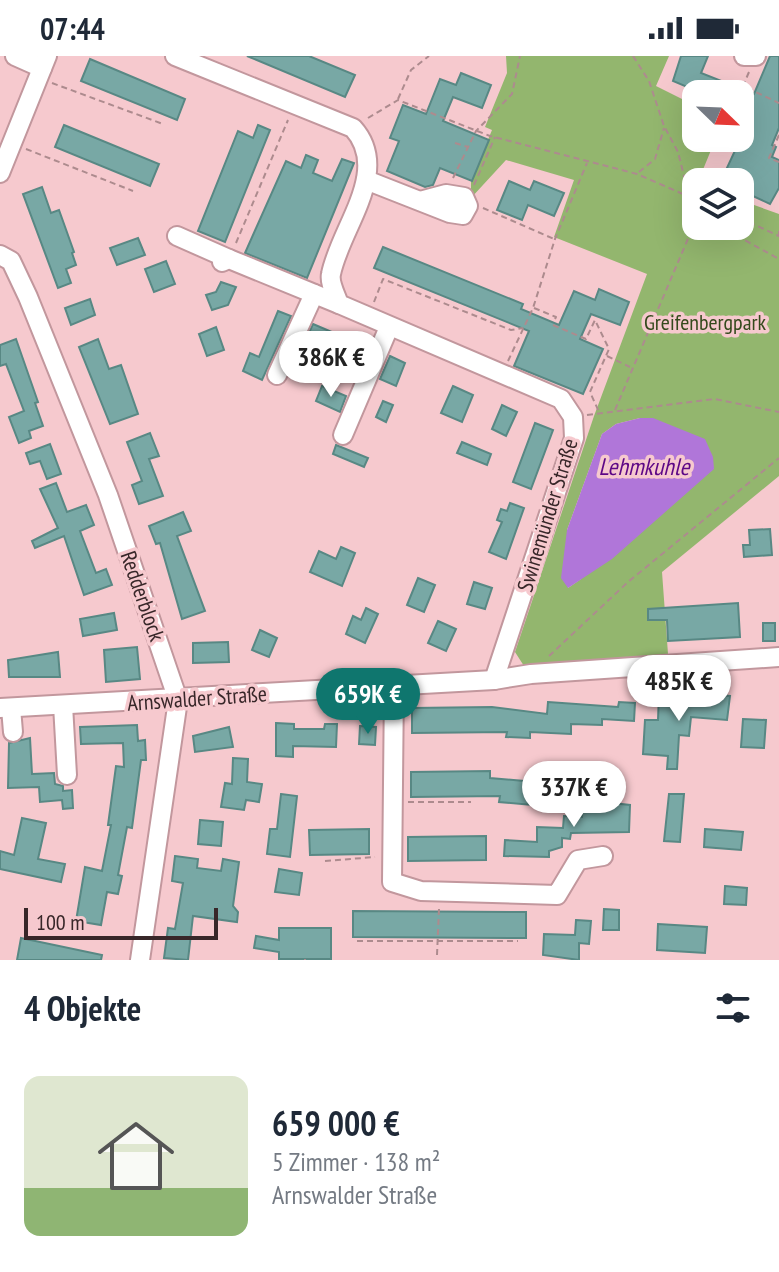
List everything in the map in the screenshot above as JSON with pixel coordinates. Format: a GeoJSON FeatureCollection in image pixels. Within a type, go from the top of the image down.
{"type":"FeatureCollection","features":[{"type":"Feature","properties":{"kind":"street"},"geometry":{"type":"LineString","coordinates":[[0,173],[42,67],[15,56]]}},
{"type":"Feature","properties":{"kind":"street"},"geometry":{"type":"LineString","coordinates":[[175,56],[353,128],[366,147],[369,160],[366,180],[330,277],[339,304]]}},
{"type":"Feature","properties":{"kind":"street"},"geometry":{"type":"LineString","coordinates":[[366,180],[420,201],[463,215],[474,205],[464,197],[446,194],[420,201]]}},
{"type":"Feature","properties":{"kind":"street","name":"Swinemünder Straße"},"geometry":{"type":"LineString","coordinates":[[177,236],[226,260],[339,304],[561,399],[573,417],[574,438],[494,680]]}},
{"type":"Feature","properties":{"kind":"street","name":"Redderblock"},"geometry":{"type":"LineString","coordinates":[[0,255],[11,261],[28,297],[102,481],[178,700],[140,960]]}},
{"type":"Feature","properties":{"kind":"street"},"geometry":{"type":"LineString","coordinates":[[277,375],[314,294]]}},
{"type":"Feature","properties":{"kind":"street"},"geometry":{"type":"LineString","coordinates":[[343,435],[389,327]]}},
{"type":"Feature","properties":{"kind":"street","name":"Arnswalder Straße"},"geometry":{"type":"LineString","coordinates":[[5,708],[494,680],[531,674],[779,657]]}},
{"type":"Feature","properties":{"kind":"street"},"geometry":{"type":"LineString","coordinates":[[394,684],[392,882],[421,891],[557,895],[578,860],[603,856]]}},
{"type":"Feature","properties":{"kind":"street"},"geometry":{"type":"LineString","coordinates":[[63,705],[67,775]]}},
{"type":"Feature","properties":{"kind":"street"},"geometry":{"type":"LineString","coordinates":[[5,708],[13,732]]}},
{"type":"Feature","properties":{"kind":"path"},"geometry":{"type":"LineString","coordinates":[[353,128],[398,100],[411,70],[429,56]]}},
{"type":"Feature","properties":{"kind":"path"},"geometry":{"type":"LineString","coordinates":[[446,194],[476,131],[512,94],[520,56]]}},
{"type":"Feature","properties":{"kind":"path"},"geometry":{"type":"LineString","coordinates":[[633,56],[649,81],[683,168]]}},
{"type":"Feature","properties":{"kind":"path"},"geometry":{"type":"LineString","coordinates":[[752,57],[743,86],[779,103]]}},
{"type":"Feature","properties":{"kind":"path"},"geometry":{"type":"LineString","coordinates":[[42,67],[163,124]]}},
{"type":"Feature","properties":{"kind":"path"},"geometry":{"type":"LineString","coordinates":[[398,100],[476,131],[637,174],[682,194]]}},
{"type":"Feature","properties":{"kind":"path"},"geometry":{"type":"LineString","coordinates":[[226,260],[295,105]]}},
{"type":"Feature","properties":{"kind":"path"},"geometry":{"type":"LineString","coordinates":[[637,174],[655,159],[664,126]]}},
{"type":"Feature","properties":{"kind":"path"},"geometry":{"type":"LineString","coordinates":[[779,135],[769,158],[779,162]]}},
{"type":"Feature","properties":{"kind":"path"},"geometry":{"type":"LineString","coordinates":[[495,137],[474,205],[555,239]]}},
{"type":"Feature","properties":{"kind":"path"},"geometry":{"type":"LineString","coordinates":[[455,143],[469,148]]}},
{"type":"Feature","properties":{"kind":"path"},"geometry":{"type":"LineString","coordinates":[[11,144],[133,191]]}},
{"type":"Feature","properties":{"kind":"path"},"geometry":{"type":"LineString","coordinates":[[501,374],[533,308],[555,239],[587,162]]}},
{"type":"Feature","properties":{"kind":"path"},"geometry":{"type":"LineString","coordinates":[[754,224],[779,235]]}},
{"type":"Feature","properties":{"kind":"path"},"geometry":{"type":"LineString","coordinates":[[615,410],[687,240]]}},
{"type":"Feature","properties":{"kind":"path"},"geometry":{"type":"LineString","coordinates":[[744,240],[779,259]]}},
{"type":"Feature","properties":{"kind":"path"},"geometry":{"type":"LineString","coordinates":[[368,318],[383,279],[511,330],[523,328]]}},
{"type":"Feature","properties":{"kind":"path"},"geometry":{"type":"LineString","coordinates":[[533,308],[556,317],[553,323],[586,339]]}},
{"type":"Feature","properties":{"kind":"path"},"geometry":{"type":"LineString","coordinates":[[583,346],[595,320],[609,349],[590,392],[600,413]]}},
{"type":"Feature","properties":{"kind":"path"},"geometry":{"type":"LineString","coordinates":[[605,356],[632,368]]}},
{"type":"Feature","properties":{"kind":"path"},"geometry":{"type":"LineString","coordinates":[[573,417],[715,399],[779,412]]}},
{"type":"Feature","properties":{"kind":"path"},"geometry":{"type":"LineString","coordinates":[[531,674],[628,582],[779,458]]}},
{"type":"Feature","properties":{"kind":"path"},"geometry":{"type":"LineString","coordinates":[[393,802],[471,802]]}},
{"type":"Feature","properties":{"kind":"path"},"geometry":{"type":"LineString","coordinates":[[325,861],[392,855]]}},
{"type":"Feature","properties":{"kind":"path"},"geometry":{"type":"LineString","coordinates":[[437,955],[440,941],[439,892]]}},
{"type":"Feature","properties":{"kind":"path"},"geometry":{"type":"LineString","coordinates":[[357,941],[518,941]]}},
{"type":"Feature","properties":{"kind":"green space","name":"Greifenbergpark"},"geometry":{"type":"Polygon","coordinates":[[[506,56],[669,56],[656,86],[682,99],[682,152],[710,152],[704,168],[682,168],[682,240],[754,240],[754,205],[779,214],[779,476],[662,572],[668,654],[524,666],[515,652],[594,416],[647,274],[554,237],[574,180],[506,160],[471,198],[471,181],[492,130],[485,127],[507,73],[506,56]],[[640,418],[616,424],[602,434],[567,530],[568,588],[581,579],[640,418]]]}},
{"type":"Feature","properties":{"kind":"water","name":"Lehmkuhle"},"geometry":{"type":"Polygon","coordinates":[[[653,418],[705,439],[713,457],[714,469],[612,559],[568,588],[561,578],[567,530],[602,434],[616,424],[653,418]]]}},
{"type":"Feature","properties":{"kind":"building"},"geometry":{"type":"Polygon","coordinates":[[[247,56],[309,56],[355,75],[345,97],[247,56]]]}},
{"type":"Feature","properties":{"kind":"building"},"geometry":{"type":"Polygon","coordinates":[[[681,56],[708,56],[701,73],[719,80],[682,80],[682,85],[673,81],[681,56]]]}},
{"type":"Feature","properties":{"kind":"building"},"geometry":{"type":"Polygon","coordinates":[[[770,56],[779,56],[779,128],[772,145],[776,147],[772,157],[779,160],[779,188],[770,204],[754,197],[754,168],[727,168],[734,152],[754,152],[754,94],[770,56]]]}},
{"type":"Feature","properties":{"kind":"building"},"geometry":{"type":"Polygon","coordinates":[[[90,59],[185,99],[177,120],[81,81],[90,59]]]}},
{"type":"Feature","properties":{"kind":"building"},"geometry":{"type":"Polygon","coordinates":[[[461,73],[491,85],[482,108],[453,97],[443,121],[489,140],[472,181],[440,168],[433,185],[425,187],[387,171],[399,141],[390,138],[403,105],[426,114],[440,79],[456,85],[461,73]]]}},
{"type":"Feature","properties":{"kind":"building"},"geometry":{"type":"Polygon","coordinates":[[[64,125],[159,164],[150,186],[55,147],[64,125]]]}},
{"type":"Feature","properties":{"kind":"building"},"geometry":{"type":"Polygon","coordinates":[[[258,125],[270,130],[225,242],[198,231],[238,131],[253,138],[258,125]]]}},
{"type":"Feature","properties":{"kind":"building"},"geometry":{"type":"Polygon","coordinates":[[[306,155],[318,160],[313,173],[332,181],[342,159],[354,163],[307,278],[245,253],[286,161],[301,168],[306,155]]]}},
{"type":"Feature","properties":{"kind":"building"},"geometry":{"type":"Polygon","coordinates":[[[509,181],[530,190],[534,181],[564,193],[554,216],[528,205],[522,220],[497,210],[509,181]]]}},
{"type":"Feature","properties":{"kind":"building"},"geometry":{"type":"Polygon","coordinates":[[[42,187],[51,213],[59,210],[74,252],[76,265],[66,269],[71,283],[58,288],[23,194],[42,187]]]}},
{"type":"Feature","properties":{"kind":"building"},"geometry":{"type":"Polygon","coordinates":[[[138,238],[145,255],[117,265],[110,248],[138,238]]]}},
{"type":"Feature","properties":{"kind":"building"},"geometry":{"type":"Polygon","coordinates":[[[383,247],[523,304],[521,309],[559,325],[574,291],[595,300],[599,289],[629,302],[620,325],[591,314],[580,339],[603,349],[583,394],[514,366],[529,331],[374,268],[383,247]]]}},
{"type":"Feature","properties":{"kind":"building"},"geometry":{"type":"Polygon","coordinates":[[[166,261],[175,284],[154,292],[145,269],[166,261]]]}},
{"type":"Feature","properties":{"kind":"building"},"geometry":{"type":"Polygon","coordinates":[[[221,282],[236,287],[228,305],[212,310],[206,295],[216,292],[221,282]]]}},
{"type":"Feature","properties":{"kind":"building"},"geometry":{"type":"Polygon","coordinates":[[[90,299],[95,315],[71,325],[65,308],[90,299]]]}},
{"type":"Feature","properties":{"kind":"building"},"geometry":{"type":"Polygon","coordinates":[[[278,311],[291,316],[262,380],[243,371],[250,353],[259,357],[278,311]]]}},
{"type":"Feature","properties":{"kind":"building"},"geometry":{"type":"Polygon","coordinates":[[[313,324],[367,347],[361,362],[349,357],[345,366],[303,346],[313,324]]]}},
{"type":"Feature","properties":{"kind":"building"},"geometry":{"type":"Polygon","coordinates":[[[216,327],[224,350],[207,356],[199,334],[216,327]]]}},
{"type":"Feature","properties":{"kind":"building"},"geometry":{"type":"Polygon","coordinates":[[[16,339],[43,426],[29,431],[31,438],[19,443],[9,417],[24,411],[6,364],[0,366],[0,345],[16,339]]]}},
{"type":"Feature","properties":{"kind":"building"},"geometry":{"type":"Polygon","coordinates":[[[98,339],[109,369],[121,365],[138,414],[110,424],[79,347],[98,339]]]}},
{"type":"Feature","properties":{"kind":"building"},"geometry":{"type":"Polygon","coordinates":[[[390,356],[405,363],[396,386],[380,379],[390,356]]]}},
{"type":"Feature","properties":{"kind":"building"},"geometry":{"type":"Polygon","coordinates":[[[322,386],[346,396],[340,412],[316,401],[322,386]]]}},
{"type":"Feature","properties":{"kind":"building"},"geometry":{"type":"Polygon","coordinates":[[[453,386],[473,395],[462,422],[441,413],[453,386]]]}},
{"type":"Feature","properties":{"kind":"building"},"geometry":{"type":"Polygon","coordinates":[[[383,401],[393,405],[386,422],[376,417],[383,401]]]}},
{"type":"Feature","properties":{"kind":"building"},"geometry":{"type":"Polygon","coordinates":[[[502,405],[517,412],[506,436],[492,429],[502,405]]]}},
{"type":"Feature","properties":{"kind":"building"},"geometry":{"type":"Polygon","coordinates":[[[535,423],[553,430],[531,489],[513,482],[535,423]]]}},
{"type":"Feature","properties":{"kind":"building"},"geometry":{"type":"Polygon","coordinates":[[[150,433],[159,456],[149,459],[163,496],[139,504],[132,485],[142,481],[127,442],[150,433]]]}},
{"type":"Feature","properties":{"kind":"building"},"geometry":{"type":"Polygon","coordinates":[[[462,442],[491,454],[487,465],[457,453],[462,442]]]}},
{"type":"Feature","properties":{"kind":"building"},"geometry":{"type":"Polygon","coordinates":[[[50,444],[61,474],[47,479],[40,461],[30,464],[26,453],[50,444]]]}},
{"type":"Feature","properties":{"kind":"building"},"geometry":{"type":"Polygon","coordinates":[[[336,445],[368,458],[364,467],[333,454],[336,445]]]}},
{"type":"Feature","properties":{"kind":"building"},"geometry":{"type":"Polygon","coordinates":[[[56,483],[67,512],[86,505],[94,525],[80,531],[96,573],[106,569],[112,585],[84,595],[64,536],[35,548],[32,541],[58,528],[40,489],[56,483]]]}},
{"type":"Feature","properties":{"kind":"building"},"geometry":{"type":"Polygon","coordinates":[[[510,503],[524,508],[506,559],[489,552],[502,522],[497,520],[501,509],[507,511],[510,503]]]}},
{"type":"Feature","properties":{"kind":"building"},"geometry":{"type":"Polygon","coordinates":[[[183,512],[191,531],[177,536],[205,611],[182,619],[160,543],[156,544],[149,526],[183,512]]]}},
{"type":"Feature","properties":{"kind":"building"},"geometry":{"type":"Polygon","coordinates":[[[770,529],[772,555],[744,557],[743,545],[750,545],[749,530],[770,529]]]}},
{"type":"Feature","properties":{"kind":"building"},"geometry":{"type":"Polygon","coordinates":[[[341,547],[355,553],[342,586],[310,572],[319,551],[336,559],[341,547]]]}},
{"type":"Feature","properties":{"kind":"building"},"geometry":{"type":"Polygon","coordinates":[[[418,578],[435,585],[424,612],[407,605],[418,578]]]}},
{"type":"Feature","properties":{"kind":"building"},"geometry":{"type":"Polygon","coordinates":[[[474,582],[492,588],[485,609],[467,604],[474,582]]]}},
{"type":"Feature","properties":{"kind":"building"},"geometry":{"type":"Polygon","coordinates":[[[738,603],[740,637],[668,641],[667,620],[648,620],[648,609],[738,603]]]}},
{"type":"Feature","properties":{"kind":"building"},"geometry":{"type":"Polygon","coordinates":[[[366,608],[378,614],[365,643],[346,634],[353,616],[361,620],[366,608]]]}},
{"type":"Feature","properties":{"kind":"building"},"geometry":{"type":"Polygon","coordinates":[[[114,613],[117,630],[83,636],[80,619],[114,613]]]}},
{"type":"Feature","properties":{"kind":"building"},"geometry":{"type":"Polygon","coordinates":[[[438,621],[456,629],[446,651],[428,643],[438,621]]]}},
{"type":"Feature","properties":{"kind":"building"},"geometry":{"type":"Polygon","coordinates":[[[763,623],[775,623],[775,641],[763,641],[763,623]]]}},
{"type":"Feature","properties":{"kind":"building"},"geometry":{"type":"Polygon","coordinates":[[[260,630],[277,638],[269,657],[252,650],[260,630]]]}},
{"type":"Feature","properties":{"kind":"building"},"geometry":{"type":"Polygon","coordinates":[[[228,642],[229,662],[193,663],[193,643],[228,642]]]}},
{"type":"Feature","properties":{"kind":"building"},"geometry":{"type":"Polygon","coordinates":[[[137,647],[140,679],[106,682],[104,650],[137,647]]]}},
{"type":"Feature","properties":{"kind":"building"},"geometry":{"type":"Polygon","coordinates":[[[58,652],[60,677],[9,677],[8,660],[58,652]]]}},
{"type":"Feature","properties":{"kind":"building"},"geometry":{"type":"Polygon","coordinates":[[[659,693],[669,694],[669,699],[702,702],[703,694],[730,696],[727,720],[691,717],[689,736],[679,735],[677,769],[667,769],[668,756],[643,754],[645,720],[658,720],[659,693]]]}},
{"type":"Feature","properties":{"kind":"building"},"geometry":{"type":"Polygon","coordinates":[[[548,702],[618,707],[619,702],[635,703],[634,721],[602,719],[602,725],[571,724],[571,734],[530,732],[530,738],[506,737],[507,732],[412,733],[412,708],[492,707],[547,714],[548,702]]]}},
{"type":"Feature","properties":{"kind":"building"},"geometry":{"type":"Polygon","coordinates":[[[743,719],[766,720],[764,748],[741,747],[743,719]]]}},
{"type":"Feature","properties":{"kind":"building"},"geometry":{"type":"Polygon","coordinates":[[[276,723],[294,724],[294,729],[324,729],[325,724],[337,724],[336,747],[293,746],[293,757],[276,756],[276,723]]]}},
{"type":"Feature","properties":{"kind":"building"},"geometry":{"type":"Polygon","coordinates":[[[137,725],[138,741],[145,740],[146,760],[141,760],[132,828],[127,827],[118,875],[122,876],[118,894],[107,892],[101,925],[76,921],[85,867],[102,871],[111,825],[108,825],[116,766],[124,767],[123,743],[81,744],[80,727],[137,725]]]}},
{"type":"Feature","properties":{"kind":"building"},"geometry":{"type":"Polygon","coordinates":[[[360,726],[376,727],[375,745],[359,744],[360,726]]]}},
{"type":"Feature","properties":{"kind":"building"},"geometry":{"type":"Polygon","coordinates":[[[229,727],[233,747],[195,752],[193,736],[229,727]]]}},
{"type":"Feature","properties":{"kind":"building"},"geometry":{"type":"Polygon","coordinates":[[[30,738],[32,774],[54,773],[55,784],[63,786],[63,791],[72,790],[73,808],[63,809],[62,800],[40,802],[39,787],[8,788],[9,743],[30,738]]]}},
{"type":"Feature","properties":{"kind":"building"},"geometry":{"type":"Polygon","coordinates":[[[233,758],[248,759],[247,782],[262,784],[259,802],[246,800],[244,810],[221,807],[225,783],[232,784],[233,758]]]}},
{"type":"Feature","properties":{"kind":"building"},"geometry":{"type":"Polygon","coordinates":[[[490,771],[490,778],[535,782],[532,805],[499,802],[500,796],[411,797],[411,772],[490,771]]]}},
{"type":"Feature","properties":{"kind":"building"},"geometry":{"type":"Polygon","coordinates":[[[281,794],[297,796],[290,857],[267,854],[270,829],[277,829],[281,794]]]}},
{"type":"Feature","properties":{"kind":"building"},"geometry":{"type":"Polygon","coordinates":[[[669,794],[684,794],[680,842],[664,841],[669,794]]]}},
{"type":"Feature","properties":{"kind":"building"},"geometry":{"type":"Polygon","coordinates":[[[583,800],[630,805],[629,832],[571,833],[570,839],[562,838],[562,847],[549,851],[549,857],[504,856],[505,840],[537,842],[537,827],[563,828],[564,816],[582,817],[583,800]]]}},
{"type":"Feature","properties":{"kind":"building"},"geometry":{"type":"Polygon","coordinates":[[[22,818],[46,823],[38,859],[65,864],[61,882],[0,869],[0,851],[14,855],[22,818]]]}},
{"type":"Feature","properties":{"kind":"building"},"geometry":{"type":"Polygon","coordinates":[[[200,820],[223,822],[221,846],[198,844],[200,820]]]}},
{"type":"Feature","properties":{"kind":"building"},"geometry":{"type":"Polygon","coordinates":[[[369,829],[369,854],[310,855],[309,830],[369,829]]]}},
{"type":"Feature","properties":{"kind":"building"},"geometry":{"type":"Polygon","coordinates":[[[705,829],[743,832],[741,850],[704,847],[705,829]]]}},
{"type":"Feature","properties":{"kind":"building"},"geometry":{"type":"Polygon","coordinates":[[[486,836],[486,860],[408,861],[408,837],[486,836]]]}},
{"type":"Feature","properties":{"kind":"building"},"geometry":{"type":"Polygon","coordinates":[[[175,856],[198,859],[197,868],[221,871],[223,859],[239,862],[233,906],[238,912],[237,922],[193,916],[188,960],[164,958],[168,928],[175,929],[183,883],[172,881],[175,856]]]}},
{"type":"Feature","properties":{"kind":"building"},"geometry":{"type":"Polygon","coordinates":[[[279,869],[302,873],[299,895],[275,892],[279,869]]]}},
{"type":"Feature","properties":{"kind":"building"},"geometry":{"type":"Polygon","coordinates":[[[725,886],[747,888],[746,905],[724,904],[725,886]]]}},
{"type":"Feature","properties":{"kind":"building"},"geometry":{"type":"Polygon","coordinates":[[[604,909],[619,910],[619,930],[603,930],[604,909]]]}},
{"type":"Feature","properties":{"kind":"building"},"geometry":{"type":"Polygon","coordinates":[[[353,911],[526,912],[526,938],[353,937],[353,911]]]}},
{"type":"Feature","properties":{"kind":"building"},"geometry":{"type":"Polygon","coordinates":[[[576,920],[591,921],[589,944],[579,943],[579,960],[543,955],[544,934],[575,935],[576,920]]]}},
{"type":"Feature","properties":{"kind":"building"},"geometry":{"type":"Polygon","coordinates":[[[658,924],[707,927],[705,953],[657,950],[658,924]]]}},
{"type":"Feature","properties":{"kind":"building"},"geometry":{"type":"Polygon","coordinates":[[[279,928],[331,928],[331,959],[279,959],[279,952],[254,948],[256,936],[279,940],[279,928]]]}},
{"type":"Feature","properties":{"kind":"building"},"geometry":{"type":"Polygon","coordinates":[[[21,938],[102,955],[101,960],[17,960],[21,938]]]}}]}
